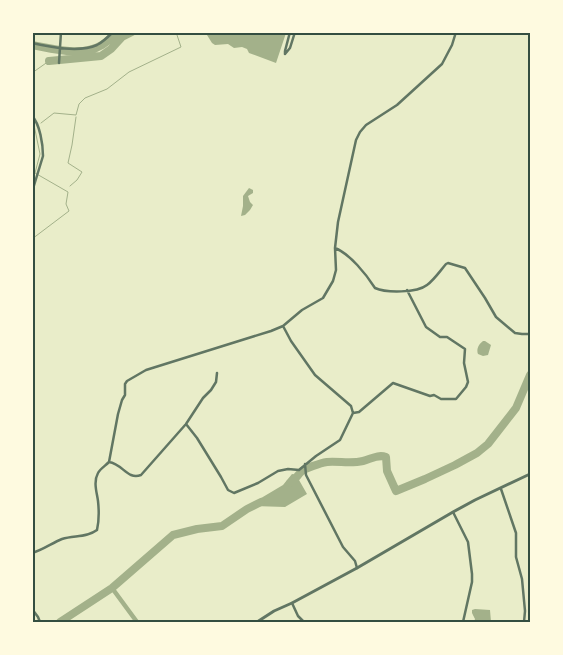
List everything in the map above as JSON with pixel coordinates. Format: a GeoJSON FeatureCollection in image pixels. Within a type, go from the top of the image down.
{"type":"FeatureCollection","features":[{"type":"Feature","properties":{"kind":"street"},"geometry":{"type":"LineString","coordinates":[[59,63],[60,32]]}},
{"type":"Feature","properties":{"kind":"street"},"geometry":{"type":"LineString","coordinates":[[32,43],[60,48],[77,48],[96,45],[113,32]]}},
{"type":"Feature","properties":{"kind":"street"},"geometry":{"type":"LineString","coordinates":[[290,32],[285,54],[290,48],[295,32]]}},
{"type":"Feature","properties":{"kind":"street"},"geometry":{"type":"LineString","coordinates":[[32,553],[62,540],[83,536],[97,530],[99,504],[96,480],[98,472],[109,462],[127,381],[146,370],[264,334],[283,326],[302,310],[323,298],[333,281],[336,270],[335,248],[338,222],[351,160],[360,132],[372,121],[397,104],[442,64],[452,45],[456,32]]}},
{"type":"Feature","properties":{"kind":"street"},"geometry":{"type":"LineString","coordinates":[[32,116],[37,121],[43,151],[32,192]]}},
{"type":"Feature","properties":{"kind":"street"},"geometry":{"type":"LineString","coordinates":[[335,248],[342,250],[367,276],[375,288],[386,291],[420,289],[426,286],[448,263],[464,268],[496,317],[515,332],[530,334]]}},
{"type":"Feature","properties":{"kind":"street"},"geometry":{"type":"LineString","coordinates":[[186,424],[197,438],[230,493],[237,493],[278,472],[288,469],[299,470],[340,440],[353,414],[395,382],[441,399],[453,400],[458,398],[468,384],[464,363],[465,349],[447,337],[440,337],[426,327],[407,290]]}},
{"type":"Feature","properties":{"kind":"street"},"geometry":{"type":"LineString","coordinates":[[283,326],[315,375],[351,406],[353,414]]}},
{"type":"Feature","properties":{"kind":"street"},"geometry":{"type":"LineString","coordinates":[[109,462],[120,466],[130,475],[142,475],[186,424],[216,382],[218,372]]}},
{"type":"Feature","properties":{"kind":"street"},"geometry":{"type":"LineString","coordinates":[[305,464],[306,475],[344,548],[355,561],[357,568]]}},
{"type":"Feature","properties":{"kind":"street"},"geometry":{"type":"LineString","coordinates":[[257,622],[274,611],[292,604],[357,568],[453,512],[530,474]]}},
{"type":"Feature","properties":{"kind":"street"},"geometry":{"type":"LineString","coordinates":[[500,489],[516,533],[516,557],[522,579],[525,611],[524,622]]}},
{"type":"Feature","properties":{"kind":"street"},"geometry":{"type":"LineString","coordinates":[[453,512],[468,542],[472,574],[463,622]]}},
{"type":"Feature","properties":{"kind":"street"},"geometry":{"type":"LineString","coordinates":[[292,604],[298,616],[304,622]]}},
{"type":"Feature","properties":{"kind":"street"},"geometry":{"type":"LineString","coordinates":[[32,609],[40,622]]}},
{"type":"Feature","properties":{"kind":"shaded area"},"geometry":{"type":"Polygon","coordinates":[[[286,32],[276,63],[249,53],[247,49],[242,47],[234,48],[228,44],[215,45],[204,33],[286,32]]]}},
{"type":"Feature","properties":{"kind":"shaded area"},"geometry":{"type":"Polygon","coordinates":[[[249,188],[253,190],[253,193],[248,196],[253,205],[245,215],[241,216],[243,196],[249,188]]]}},
{"type":"Feature","properties":{"kind":"shaded area"},"geometry":{"type":"Polygon","coordinates":[[[483,341],[491,345],[488,355],[483,356],[478,354],[477,350],[483,341]]]}},
{"type":"Feature","properties":{"kind":"shaded area"},"geometry":{"type":"Polygon","coordinates":[[[292,474],[297,475],[307,494],[285,507],[253,506],[251,504],[283,485],[292,474]]]}},
{"type":"Feature","properties":{"kind":"shaded area"},"geometry":{"type":"Polygon","coordinates":[[[472,610],[490,610],[491,622],[474,622],[472,610]]]}},
{"type":"Feature","properties":{"kind":"waterway"},"geometry":{"type":"LineString","coordinates":[[32,45],[59,50],[86,51],[102,45],[116,32]]}},
{"type":"Feature","properties":{"kind":"waterway"},"geometry":{"type":"LineString","coordinates":[[49,61],[101,56],[111,49],[122,37],[132,32]]}},
{"type":"Feature","properties":{"kind":"waterway"},"geometry":{"type":"LineString","coordinates":[[41,123],[54,113],[76,115],[79,104],[85,98],[107,89],[129,72],[181,47],[176,32]]}},
{"type":"Feature","properties":{"kind":"waterway"},"geometry":{"type":"LineString","coordinates":[[32,73],[49,61]]}},
{"type":"Feature","properties":{"kind":"waterway"},"geometry":{"type":"LineString","coordinates":[[70,186],[82,172],[68,163],[76,117]]}},
{"type":"Feature","properties":{"kind":"waterway"},"geometry":{"type":"LineString","coordinates":[[32,122],[40,154],[35,173],[68,192],[66,204],[69,211],[32,239]]}},
{"type":"Feature","properties":{"kind":"waterway"},"geometry":{"type":"LineString","coordinates":[[290,483],[303,470],[309,467],[327,462],[358,462],[380,456],[386,457],[387,471],[396,491],[425,479],[477,453],[488,444],[516,408],[530,375]]}},
{"type":"Feature","properties":{"kind":"waterway"},"geometry":{"type":"LineString","coordinates":[[60,622],[112,588],[173,535],[197,529],[222,526],[261,502]]}},
{"type":"Feature","properties":{"kind":"waterway"},"geometry":{"type":"LineString","coordinates":[[112,588],[137,622]]}}]}
